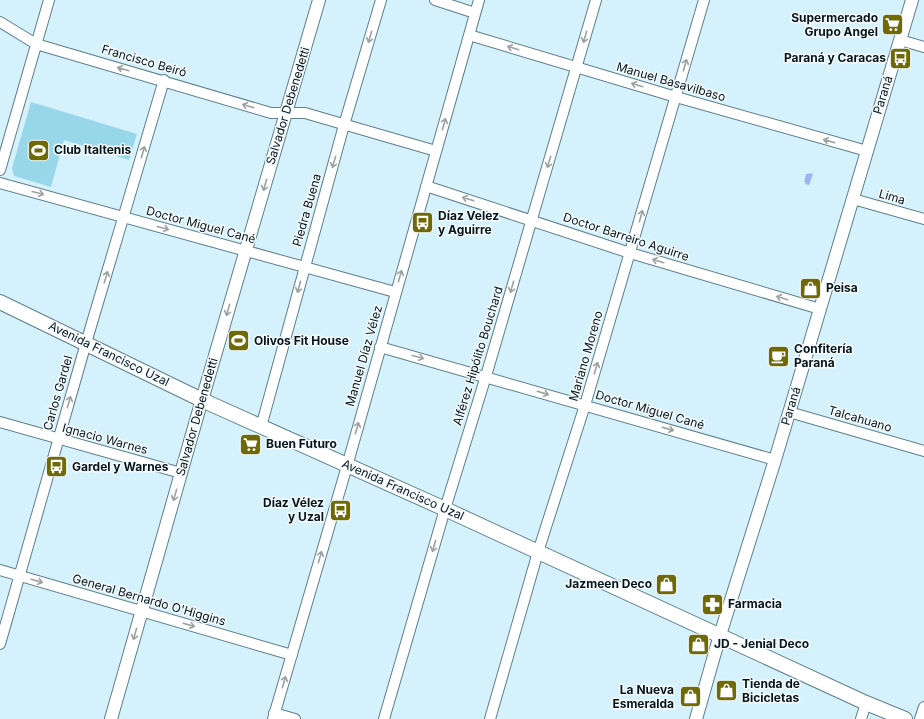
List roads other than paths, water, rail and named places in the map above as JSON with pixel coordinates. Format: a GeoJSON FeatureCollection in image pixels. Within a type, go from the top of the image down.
{"type":"FeatureCollection","features":[{"type":"Feature","properties":{"kind":"main road","name":"Avenida Francisco Uzal"},"geometry":{"type":"LineString","coordinates":[[0,302],[202,400],[445,509],[866,703],[905,719]]}},
{"type":"Feature","properties":{"kind":"street"},"geometry":{"type":"LineString","coordinates":[[0,170],[49,0]]}},
{"type":"Feature","properties":{"kind":"street","name":"Salvador Debenedetti"},"geometry":{"type":"LineString","coordinates":[[111,719],[202,400],[319,0]]}},
{"type":"Feature","properties":{"kind":"street","name":"Piedra Buena"},"geometry":{"type":"LineString","coordinates":[[261,427],[304,267],[381,0]]}},
{"type":"Feature","properties":{"kind":"street"},"geometry":{"type":"LineString","coordinates":[[435,0],[475,13]]}},
{"type":"Feature","properties":{"kind":"street","name":"Manuel Díaz Vélez"},"geometry":{"type":"LineString","coordinates":[[274,716],[347,466],[395,292],[479,0]]}},
{"type":"Feature","properties":{"kind":"street","name":"Alférez Hipólito Bouchard"},"geometry":{"type":"LineString","coordinates":[[384,719],[596,0]]}},
{"type":"Feature","properties":{"kind":"street","name":"Mariano Moreno"},"geometry":{"type":"LineString","coordinates":[[490,719],[538,552],[585,405],[704,0]]}},
{"type":"Feature","properties":{"kind":"street","name":"Paraná"},"geometry":{"type":"LineString","coordinates":[[696,719],[912,0]]}},
{"type":"Feature","properties":{"kind":"street","name":"Francisco Beiró"},"geometry":{"type":"LineString","coordinates":[[0,22],[36,44],[271,112],[286,112]]}},
{"type":"Feature","properties":{"kind":"street","name":"Manuel Basavilbaso"},"geometry":{"type":"LineString","coordinates":[[469,35],[676,97],[867,151]]}},
{"type":"Feature","properties":{"kind":"street"},"geometry":{"type":"LineString","coordinates":[[900,40],[924,47]]}},
{"type":"Feature","properties":{"kind":"street","name":"Carlos Gardel"},"geometry":{"type":"LineString","coordinates":[[0,644],[86,343],[164,80]]}},
{"type":"Feature","properties":{"kind":"street"},"geometry":{"type":"LineString","coordinates":[[286,112],[305,113],[436,151]]}},
{"type":"Feature","properties":{"kind":"street","name":"Doctor Miguel Cané"},"geometry":{"type":"LineString","coordinates":[[0,183],[395,292]]}},
{"type":"Feature","properties":{"kind":"street","name":"Doctor Barreiro Aguirre"},"geometry":{"type":"LineString","coordinates":[[426,186],[630,253],[820,309]]}},
{"type":"Feature","properties":{"kind":"street","name":"Lima"},"geometry":{"type":"LineString","coordinates":[[853,199],[924,219]]}},
{"type":"Feature","properties":{"kind":"street","name":"Doctor Miguel Cané"},"geometry":{"type":"LineString","coordinates":[[380,347],[486,376],[775,460]]}},
{"type":"Feature","properties":{"kind":"street","name":"Talcahuano"},"geometry":{"type":"LineString","coordinates":[[789,412],[924,451]]}},
{"type":"Feature","properties":{"kind":"street","name":"Ignacio Warnes"},"geometry":{"type":"LineString","coordinates":[[0,422],[181,473]]}},
{"type":"Feature","properties":{"kind":"street","name":"General Bernardo O'Higgins"},"geometry":{"type":"LineString","coordinates":[[0,570],[292,655]]}},
{"type":"Feature","properties":{"kind":"street"},"geometry":{"type":"LineString","coordinates":[[862,719],[866,703]]}},
{"type":"Feature","properties":{"kind":"street"},"geometry":{"type":"LineString","coordinates":[[920,719],[924,707]]}},
{"type":"Feature","properties":{"kind":"street"},"geometry":{"type":"LineString","coordinates":[[274,716],[295,719]]}},
{"type":"Feature","properties":{"kind":"place","name":"Supermercado Grupo Angel"},"geometry":{"type":"Point","coordinates":[893,25]}},
{"type":"Feature","properties":{"kind":"place","name":"Paraná y Caracas"},"geometry":{"type":"Point","coordinates":[901,58]}},
{"type":"Feature","properties":{"kind":"place","name":"Club Italtenis"},"geometry":{"type":"Point","coordinates":[39,150]}},
{"type":"Feature","properties":{"kind":"place","name":"Díaz Velez y Aguirre"},"geometry":{"type":"Point","coordinates":[423,223]}},
{"type":"Feature","properties":{"kind":"place","name":"Peisa"},"geometry":{"type":"Point","coordinates":[810,288]}},
{"type":"Feature","properties":{"kind":"place","name":"Olivos Fit House"},"geometry":{"type":"Point","coordinates":[238,341]}},
{"type":"Feature","properties":{"kind":"place","name":"Confitería Paraná"},"geometry":{"type":"Point","coordinates":[778,356]}},
{"type":"Feature","properties":{"kind":"place","name":"Buen Futuro"},"geometry":{"type":"Point","coordinates":[251,444]}},
{"type":"Feature","properties":{"kind":"place","name":"Gardel y Warnes"},"geometry":{"type":"Point","coordinates":[57,467]}},
{"type":"Feature","properties":{"kind":"place","name":"Díaz Vélez y Uzal"},"geometry":{"type":"Point","coordinates":[340,510]}},
{"type":"Feature","properties":{"kind":"place","name":"Jazmeen Deco"},"geometry":{"type":"Point","coordinates":[667,584]}},
{"type":"Feature","properties":{"kind":"place","name":"Farmacia"},"geometry":{"type":"Point","coordinates":[713,604]}},
{"type":"Feature","properties":{"kind":"place","name":"JD - Jenial Deco"},"geometry":{"type":"Point","coordinates":[699,644]}},
{"type":"Feature","properties":{"kind":"place","name":"Tienda de Bicicletas"},"geometry":{"type":"Point","coordinates":[727,691]}},
{"type":"Feature","properties":{"kind":"place","name":"La Nueva Esmeralda"},"geometry":{"type":"Point","coordinates":[690,697]}}]}
